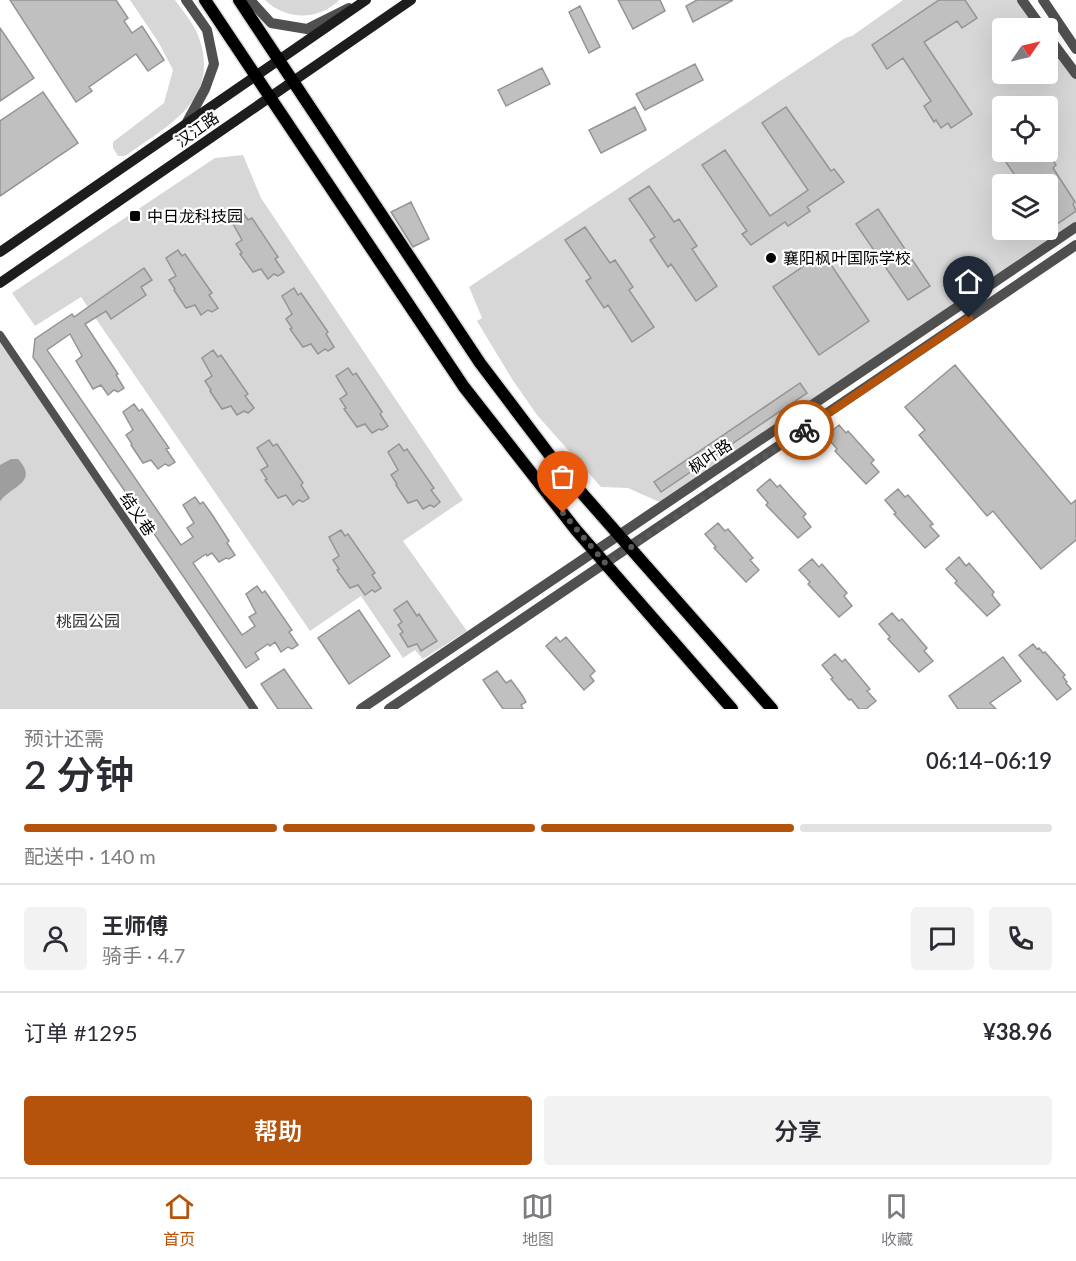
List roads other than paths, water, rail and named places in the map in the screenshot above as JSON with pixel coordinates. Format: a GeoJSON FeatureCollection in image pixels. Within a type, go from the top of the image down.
{"type":"FeatureCollection","features":[{"type":"Feature","properties":{"kind":"main road"},"geometry":{"type":"LineString","coordinates":[[205,0],[464,387],[576,530],[732,709]]}},
{"type":"Feature","properties":{"kind":"main road"},"geometry":{"type":"LineString","coordinates":[[239,0],[480,363],[558,466],[772,709]]}},
{"type":"Feature","properties":{"kind":"main road","name":"汉江路"},"geometry":{"type":"LineString","coordinates":[[0,252],[365,0]]}},
{"type":"Feature","properties":{"kind":"main road","name":"汉江路"},"geometry":{"type":"LineString","coordinates":[[0,283],[411,0]]}},
{"type":"Feature","properties":{"kind":"street"},"geometry":{"type":"LineString","coordinates":[[186,0],[207,30],[214,64],[205,89],[186,124]]}},
{"type":"Feature","properties":{"kind":"street"},"geometry":{"type":"LineString","coordinates":[[250,0],[271,22],[307,29],[365,0]]}},
{"type":"Feature","properties":{"kind":"street"},"geometry":{"type":"LineString","coordinates":[[255,0],[271,22]]}},
{"type":"Feature","properties":{"kind":"street"},"geometry":{"type":"LineString","coordinates":[[1022,0],[1035,18]]}},
{"type":"Feature","properties":{"kind":"street"},"geometry":{"type":"LineString","coordinates":[[1043,0],[1076,49]]}},
{"type":"Feature","properties":{"kind":"street"},"geometry":{"type":"LineString","coordinates":[[1058,50],[1076,74]]}},
{"type":"Feature","properties":{"kind":"street","name":"枫叶路"},"geometry":{"type":"LineString","coordinates":[[361,709],[1076,227]]}},
{"type":"Feature","properties":{"kind":"street","name":"枫叶路"},"geometry":{"type":"LineString","coordinates":[[389,709],[1076,245]]}},
{"type":"Feature","properties":{"kind":"street","name":"结义巷"},"geometry":{"type":"LineString","coordinates":[[0,335],[254,709]]}},
{"type":"Feature","properties":{"kind":"place","name":"中日龙科技园"},"geometry":{"type":"Point","coordinates":[135,216]}},
{"type":"Feature","properties":{"kind":"place","name":"襄阳枫叶国际学校"},"geometry":{"type":"Point","coordinates":[771,258]}},
{"type":"Feature","properties":{"kind":"park label","name":"桃园公园"},"geometry":{"type":"Point","coordinates":[88,621]}}]}
